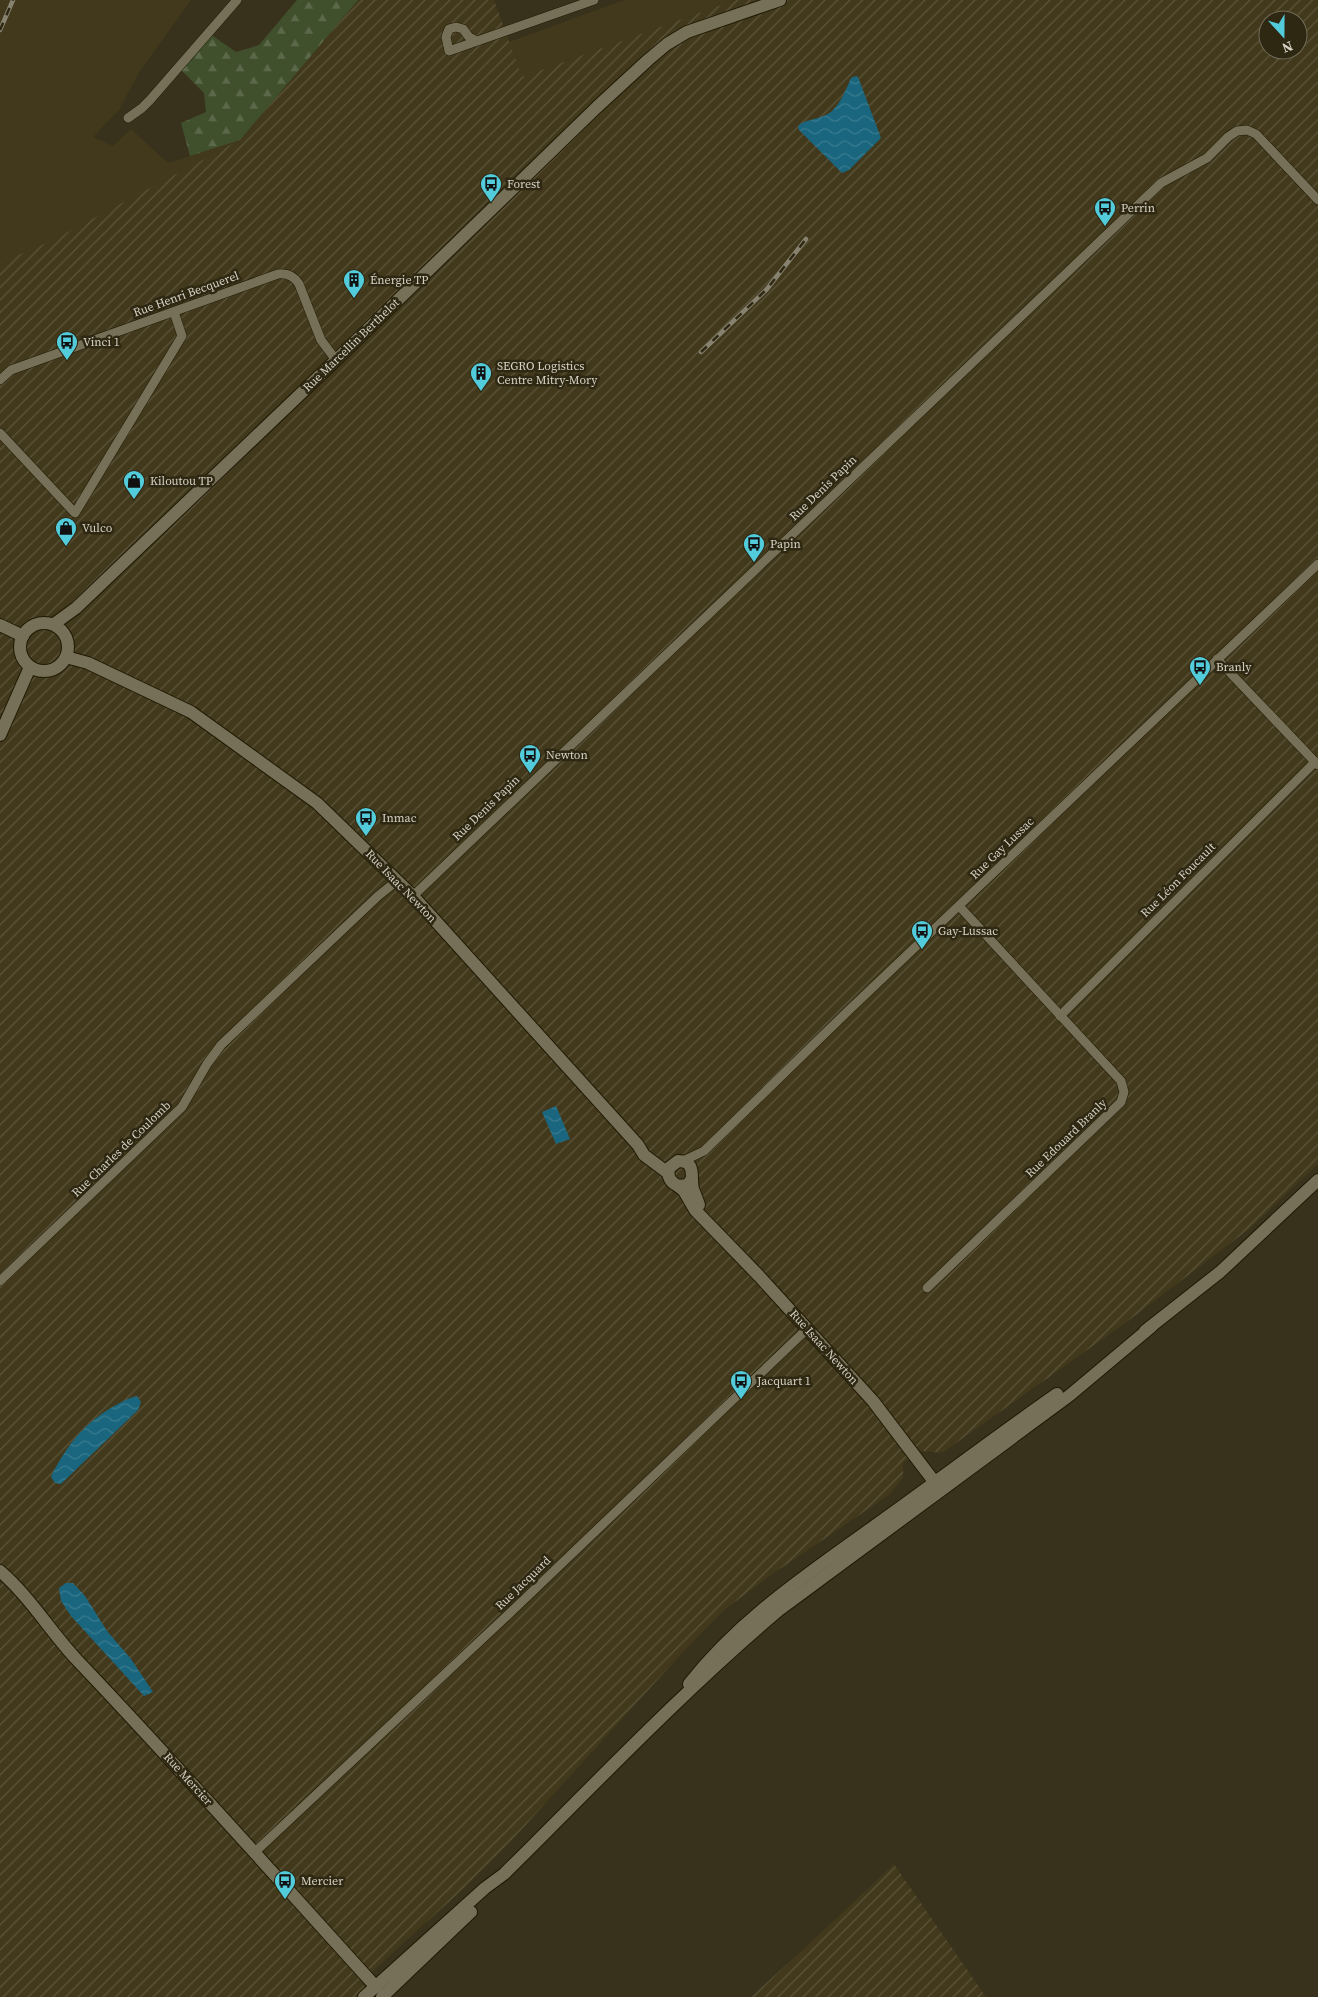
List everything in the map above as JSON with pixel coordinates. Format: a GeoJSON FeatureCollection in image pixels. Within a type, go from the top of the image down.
{"type":"FeatureCollection","features":[{"type":"Feature","properties":{"kind":"street"},"geometry":{"type":"LineString","coordinates":[[128,118],[150,100],[237,0]]}},
{"type":"Feature","properties":{"kind":"street"},"geometry":{"type":"LineString","coordinates":[[477,41],[594,0]]}},
{"type":"Feature","properties":{"kind":"street","name":"Rue Marcellin Berthelot"},"geometry":{"type":"LineString","coordinates":[[54,624],[76,608],[336,360],[583,120],[667,44],[687,32],[780,0]]}},
{"type":"Feature","properties":{"kind":"street","name":"Rue Denis Papin"},"geometry":{"type":"LineString","coordinates":[[413,896],[1161,183],[1207,158],[1228,137],[1238,131],[1247,130],[1256,134],[1318,200]]}},
{"type":"Feature","properties":{"kind":"street","name":"Rue Henri Becquerel"},"geometry":{"type":"LineString","coordinates":[[0,380],[11,370],[278,274],[284,274],[296,279],[320,340],[336,360]]}},
{"type":"Feature","properties":{"kind":"street"},"geometry":{"type":"LineString","coordinates":[[0,433],[75,512],[182,336],[174,312]]}},
{"type":"Feature","properties":{"kind":"street","name":"Rue Gay Lussac"},"geometry":{"type":"LineString","coordinates":[[681,1161],[704,1151],[1318,564]]}},
{"type":"Feature","properties":{"kind":"street"},"geometry":{"type":"LineString","coordinates":[[46,622],[54,624],[65,634],[68,649],[66,656],[61,664],[54,668],[38,670],[30,667],[21,655],[20,648],[23,636],[30,627],[37,623],[46,622]]}},
{"type":"Feature","properties":{"kind":"street"},"geometry":{"type":"LineString","coordinates":[[0,625],[23,636]]}},
{"type":"Feature","properties":{"kind":"street","name":"Rue Isaac Newton"},"geometry":{"type":"LineString","coordinates":[[66,656],[88,663],[191,712],[317,803],[398,880],[638,1145],[644,1155],[668,1173]]}},
{"type":"Feature","properties":{"kind":"street","name":"Rue Léon Foucault"},"geometry":{"type":"LineString","coordinates":[[1060,1016],[1316,764],[1217,659]]}},
{"type":"Feature","properties":{"kind":"street"},"geometry":{"type":"LineString","coordinates":[[0,735],[30,667]]}},
{"type":"Feature","properties":{"kind":"street","name":"Rue Charles de Coulomb"},"geometry":{"type":"LineString","coordinates":[[0,1281],[182,1107],[207,1064],[221,1045],[378,896],[398,880]]}},
{"type":"Feature","properties":{"kind":"street","name":"Rue Edouard Branly"},"geometry":{"type":"LineString","coordinates":[[927,1288],[1121,1102],[1124,1092],[1121,1081],[959,906]]}},
{"type":"Feature","properties":{"kind":"street","name":"Rue Isaac Newton"},"geometry":{"type":"LineString","coordinates":[[638,1145],[650,1152],[681,1161]]}},
{"type":"Feature","properties":{"kind":"street","name":"Rue Gay Lussac"},"geometry":{"type":"LineString","coordinates":[[693,1175],[704,1151]]}},
{"type":"Feature","properties":{"kind":"street"},"geometry":{"type":"LineString","coordinates":[[681,1161],[688,1164],[693,1175],[687,1185],[678,1186],[670,1181],[668,1173],[671,1166],[681,1161]]}},
{"type":"Feature","properties":{"kind":"street","name":"Rue Isaac Newton"},"geometry":{"type":"LineString","coordinates":[[693,1175],[693,1188],[705,1218]]}},
{"type":"Feature","properties":{"kind":"street"},"geometry":{"type":"LineString","coordinates":[[364,1997],[382,1994],[467,1916],[495,1887],[504,1874],[664,1716],[710,1657],[744,1624],[788,1589],[938,1487],[1151,1327],[1220,1272],[1318,1180]]}},
{"type":"Feature","properties":{"kind":"street","name":"Rue Isaac Newton"},"geometry":{"type":"LineString","coordinates":[[678,1186],[684,1191],[695,1210],[705,1218],[873,1401],[938,1487]]}},
{"type":"Feature","properties":{"kind":"street","name":"Rue Jacquard"},"geometry":{"type":"LineString","coordinates":[[255,1852],[807,1329]]}},
{"type":"Feature","properties":{"kind":"street","name":"Rue Mercier"},"geometry":{"type":"LineString","coordinates":[[0,1571],[22,1593],[65,1647],[255,1852],[382,1994]]}},
{"type":"Feature","properties":{"kind":"shaded area"},"geometry":{"type":"Polygon","coordinates":[[[0,0],[191,0],[138,74],[120,109],[93,137],[113,146],[131,129],[168,163],[240,140],[624,0],[735,0],[0,266],[0,0]]]}},
{"type":"Feature","properties":{"kind":"shaded area"},"geometry":{"type":"Polygon","coordinates":[[[358,0],[494,0],[522,77],[735,0],[1318,0],[1318,1164],[1249,1229],[1128,1321],[942,1453],[922,1451],[903,1463],[903,1478],[889,1495],[771,1575],[724,1610],[682,1653],[512,1840],[464,1888],[361,1982],[374,1997],[0,1997],[0,263],[51,241],[240,140],[358,0]]]}},
{"type":"Feature","properties":{"kind":"shaded area"},"geometry":{"type":"Polygon","coordinates":[[[894,1864],[986,1997],[751,1997],[809,1944],[894,1864]]]}},
{"type":"Feature","properties":{"kind":"green space"},"geometry":{"type":"Polygon","coordinates":[[[297,0],[358,0],[240,140],[190,156],[181,123],[206,112],[204,93],[180,69],[210,34],[236,52],[259,45],[297,0]]]}},
{"type":"Feature","properties":{"kind":"water"},"geometry":{"type":"Polygon","coordinates":[[[856,76],[881,138],[849,170],[842,173],[798,127],[803,122],[824,116],[833,110],[841,99],[851,78],[856,76]]]}},
{"type":"Feature","properties":{"kind":"water"},"geometry":{"type":"Polygon","coordinates":[[[556,1106],[570,1139],[556,1144],[542,1112],[556,1106]]]}},
{"type":"Feature","properties":{"kind":"water"},"geometry":{"type":"Polygon","coordinates":[[[137,1396],[141,1402],[138,1410],[61,1484],[55,1483],[51,1477],[53,1472],[70,1445],[83,1429],[109,1409],[137,1396]]]}},
{"type":"Feature","properties":{"kind":"water"},"geometry":{"type":"Polygon","coordinates":[[[66,1583],[73,1583],[85,1596],[107,1631],[131,1659],[153,1692],[144,1696],[71,1616],[61,1601],[59,1588],[66,1583]]]}},
{"type":"Feature","properties":{"kind":"railway"},"geometry":{"type":"LineString","coordinates":[[0,30],[13,0]]}},
{"type":"Feature","properties":{"kind":"railway"},"geometry":{"type":"LineString","coordinates":[[701,352],[767,289],[806,239]]}},
{"type":"Feature","properties":{"kind":"place","name":"Forest"},"geometry":{"type":"Point","coordinates":[491,203]}},
{"type":"Feature","properties":{"kind":"place","name":"Perrin"},"geometry":{"type":"Point","coordinates":[1105,227]}},
{"type":"Feature","properties":{"kind":"place","name":"Énergie TP"},"geometry":{"type":"Point","coordinates":[354,299]}},
{"type":"Feature","properties":{"kind":"place","name":"Vinci 1"},"geometry":{"type":"Point","coordinates":[67,361]}},
{"type":"Feature","properties":{"kind":"place","name":"SEGRO Logistics Centre Mitry-Mory"},"geometry":{"type":"Point","coordinates":[481,392]}},
{"type":"Feature","properties":{"kind":"place","name":"Kiloutou TP"},"geometry":{"type":"Point","coordinates":[134,500]}},
{"type":"Feature","properties":{"kind":"place","name":"Vulco"},"geometry":{"type":"Point","coordinates":[66,547]}},
{"type":"Feature","properties":{"kind":"place","name":"Papin"},"geometry":{"type":"Point","coordinates":[754,563]}},
{"type":"Feature","properties":{"kind":"place","name":"Branly"},"geometry":{"type":"Point","coordinates":[1200,686]}},
{"type":"Feature","properties":{"kind":"place","name":"Newton"},"geometry":{"type":"Point","coordinates":[530,774]}},
{"type":"Feature","properties":{"kind":"place","name":"Inmac"},"geometry":{"type":"Point","coordinates":[366,837]}},
{"type":"Feature","properties":{"kind":"place","name":"Gay-Lussac"},"geometry":{"type":"Point","coordinates":[922,950]}},
{"type":"Feature","properties":{"kind":"place","name":"Jacquart 1"},"geometry":{"type":"Point","coordinates":[741,1400]}},
{"type":"Feature","properties":{"kind":"place","name":"Mercier"},"geometry":{"type":"Point","coordinates":[285,1900]}}]}
